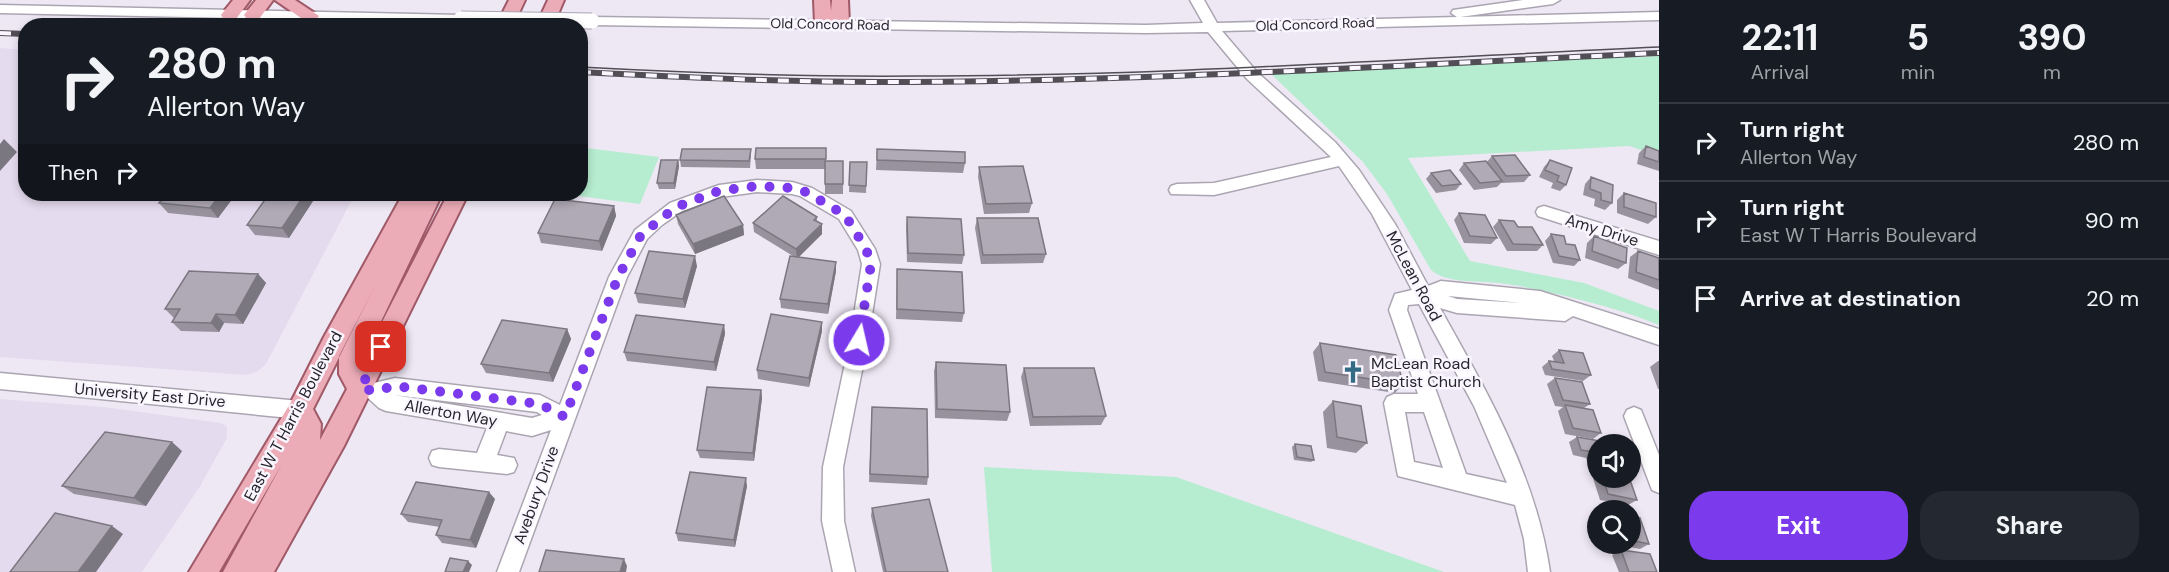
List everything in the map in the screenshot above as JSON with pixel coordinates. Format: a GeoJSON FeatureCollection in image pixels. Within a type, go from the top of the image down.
{"type":"FeatureCollection","features":[{"type":"Feature","properties":{"kind":"main road"},"geometry":{"type":"LineString","coordinates":[[230,15],[242,0]]}},
{"type":"Feature","properties":{"kind":"main road"},"geometry":{"type":"LineString","coordinates":[[253,15],[265,0]]}},
{"type":"Feature","properties":{"kind":"main road"},"geometry":{"type":"LineString","coordinates":[[283,0],[310,16]]}},
{"type":"Feature","properties":{"kind":"main road"},"geometry":{"type":"LineString","coordinates":[[508,18],[517,0]]}},
{"type":"Feature","properties":{"kind":"main road"},"geometry":{"type":"LineString","coordinates":[[548,18],[556,0]]}},
{"type":"Feature","properties":{"kind":"main road"},"geometry":{"type":"LineString","coordinates":[[822,0],[832,24]]}},
{"type":"Feature","properties":{"kind":"main road"},"geometry":{"type":"LineString","coordinates":[[832,24],[840,0]]}},
{"type":"Feature","properties":{"kind":"main road","name":"East W T Harris Boulevard"},"geometry":{"type":"LineString","coordinates":[[203,572],[300,410],[332,344],[409,201]]}},
{"type":"Feature","properties":{"kind":"main road"},"geometry":{"type":"LineString","coordinates":[[368,389],[352,379],[351,356],[428,201]]}},
{"type":"Feature","properties":{"kind":"main road"},"geometry":{"type":"LineString","coordinates":[[259,572],[368,389],[455,201]]}},
{"type":"Feature","properties":{"kind":"main road"},"geometry":{"type":"LineString","coordinates":[[237,572],[307,443],[308,424],[300,410]]}},
{"type":"Feature","properties":{"kind":"street","name":"McLean Road"},"geometry":{"type":"LineString","coordinates":[[1197,0],[1211,27],[1264,88],[1328,144],[1342,160],[1387,225],[1492,426],[1523,497],[1539,560],[1539,572]]}},
{"type":"Feature","properties":{"kind":"street"},"geometry":{"type":"LineString","coordinates":[[1453,21],[1458,13],[1465,11],[1552,0]]}},
{"type":"Feature","properties":{"kind":"street","name":"Old Concord Road"},"geometry":{"type":"LineString","coordinates":[[0,9],[411,18]]}},
{"type":"Feature","properties":{"kind":"street","name":"Old Concord Road"},"geometry":{"type":"LineString","coordinates":[[588,21],[1101,29],[1659,16]]}},
{"type":"Feature","properties":{"kind":"street"},"geometry":{"type":"LineString","coordinates":[[1177,190],[1214,189],[1342,160]]}},
{"type":"Feature","properties":{"kind":"street","name":"Avebury Drive"},"geometry":{"type":"LineString","coordinates":[[508,572],[618,277],[641,235],[676,207],[719,191],[757,186],[792,188],[806,192],[845,215],[866,249],[871,264],[859,340],[833,467],[833,521],[844,572]]}},
{"type":"Feature","properties":{"kind":"street","name":"Amy Drive"},"geometry":{"type":"LineString","coordinates":[[1544,212],[1610,231],[1659,249]]}},
{"type":"Feature","properties":{"kind":"street"},"geometry":{"type":"LineString","coordinates":[[1458,482],[1398,310],[1401,299],[1425,296],[1457,306],[1597,317],[1659,337]]}},
{"type":"Feature","properties":{"kind":"street","name":"University East Drive"},"geometry":{"type":"LineString","coordinates":[[0,381],[300,410]]}},
{"type":"Feature","properties":{"kind":"street","name":"Allerton Way"},"geometry":{"type":"LineString","coordinates":[[368,389],[395,386],[540,404],[565,417]]}},
{"type":"Feature","properties":{"kind":"street","name":"Allerton Way"},"geometry":{"type":"LineString","coordinates":[[368,389],[386,402],[532,427]]}},
{"type":"Feature","properties":{"kind":"street"},"geometry":{"type":"LineString","coordinates":[[1429,403],[1395,403],[1405,469],[1523,497]]}},
{"type":"Feature","properties":{"kind":"street"},"geometry":{"type":"LineString","coordinates":[[1634,416],[1659,483]]}},
{"type":"Feature","properties":{"kind":"street","name":"Avebury Drive"},"geometry":{"type":"LineString","coordinates":[[532,427],[565,417]]}},
{"type":"Feature","properties":{"kind":"street"},"geometry":{"type":"LineString","coordinates":[[483,463],[500,421]]}},
{"type":"Feature","properties":{"kind":"street"},"geometry":{"type":"LineString","coordinates":[[439,458],[507,465]]}},
{"type":"Feature","properties":{"kind":"shaded area"},"geometry":{"type":"Polygon","coordinates":[[[0,48],[18,49],[18,201],[351,201],[266,364],[258,371],[246,375],[0,357],[0,48]]]}},
{"type":"Feature","properties":{"kind":"shaded area"},"geometry":{"type":"Polygon","coordinates":[[[0,399],[104,407],[221,423],[227,427],[227,438],[199,488],[142,572],[0,572],[0,399]]]}},
{"type":"Feature","properties":{"kind":"green space"},"geometry":{"type":"Polygon","coordinates":[[[1659,56],[1659,156],[1629,146],[1408,158],[1470,261],[1584,283],[1659,311],[1659,325],[1579,299],[1525,287],[1446,278],[1431,270],[1387,194],[1363,162],[1269,72],[1659,56]]]}},
{"type":"Feature","properties":{"kind":"green space"},"geometry":{"type":"Polygon","coordinates":[[[588,148],[659,157],[640,204],[588,197],[588,148]]]}},
{"type":"Feature","properties":{"kind":"green space"},"geometry":{"type":"Polygon","coordinates":[[[984,467],[1176,477],[1444,572],[992,572],[984,467]]]}},
{"type":"Feature","properties":{"kind":"building"},"geometry":{"type":"Polygon","coordinates":[[[1646,146],[1659,151],[1659,162],[1644,157],[1646,146]]]}},
{"type":"Feature","properties":{"kind":"building"},"geometry":{"type":"Polygon","coordinates":[[[756,148],[826,148],[826,159],[755,159],[756,148]]]}},
{"type":"Feature","properties":{"kind":"building"},"geometry":{"type":"Polygon","coordinates":[[[682,149],[751,149],[749,161],[680,160],[682,149]]]}},
{"type":"Feature","properties":{"kind":"building"},"geometry":{"type":"Polygon","coordinates":[[[877,149],[965,152],[965,163],[877,160],[877,149]]]}},
{"type":"Feature","properties":{"kind":"building"},"geometry":{"type":"Polygon","coordinates":[[[1515,155],[1530,175],[1506,176],[1492,156],[1515,155]]]}},
{"type":"Feature","properties":{"kind":"building"},"geometry":{"type":"Polygon","coordinates":[[[661,160],[678,160],[674,183],[657,183],[661,160]]]}},
{"type":"Feature","properties":{"kind":"building"},"geometry":{"type":"Polygon","coordinates":[[[1550,160],[1572,168],[1566,185],[1557,181],[1559,176],[1545,170],[1550,160]]]}},
{"type":"Feature","properties":{"kind":"building"},"geometry":{"type":"Polygon","coordinates":[[[825,161],[843,161],[843,184],[825,184],[825,161]]]}},
{"type":"Feature","properties":{"kind":"building"},"geometry":{"type":"Polygon","coordinates":[[[1486,161],[1502,181],[1480,183],[1464,163],[1486,161]]]}},
{"type":"Feature","properties":{"kind":"building"},"geometry":{"type":"Polygon","coordinates":[[[850,162],[867,162],[866,186],[849,185],[850,162]]]}},
{"type":"Feature","properties":{"kind":"building"},"geometry":{"type":"Polygon","coordinates":[[[1023,166],[1032,203],[986,204],[979,167],[1023,166]]]}},
{"type":"Feature","properties":{"kind":"building"},"geometry":{"type":"Polygon","coordinates":[[[1450,170],[1461,184],[1442,186],[1431,173],[1450,170]]]}},
{"type":"Feature","properties":{"kind":"building"},"geometry":{"type":"Polygon","coordinates":[[[1591,177],[1613,185],[1612,203],[1601,200],[1601,193],[1590,189],[1591,177]]]}},
{"type":"Feature","properties":{"kind":"building"},"geometry":{"type":"Polygon","coordinates":[[[1624,193],[1656,203],[1656,217],[1624,207],[1624,193]]]}},
{"type":"Feature","properties":{"kind":"building"},"geometry":{"type":"Polygon","coordinates":[[[724,196],[743,225],[693,244],[676,215],[724,196]]]}},
{"type":"Feature","properties":{"kind":"building"},"geometry":{"type":"Polygon","coordinates":[[[783,196],[817,217],[814,220],[822,224],[796,249],[753,223],[783,196]]]}},
{"type":"Feature","properties":{"kind":"building"},"geometry":{"type":"Polygon","coordinates":[[[161,201],[216,201],[210,208],[159,203],[161,201]]]}},
{"type":"Feature","properties":{"kind":"building"},"geometry":{"type":"Polygon","coordinates":[[[264,201],[300,201],[282,228],[247,225],[264,201]]]}},
{"type":"Feature","properties":{"kind":"building"},"geometry":{"type":"Polygon","coordinates":[[[554,201],[614,206],[599,241],[538,233],[554,201]]]}},
{"type":"Feature","properties":{"kind":"building"},"geometry":{"type":"Polygon","coordinates":[[[1459,213],[1485,215],[1497,238],[1470,236],[1459,213]]]}},
{"type":"Feature","properties":{"kind":"building"},"geometry":{"type":"Polygon","coordinates":[[[907,217],[961,219],[964,255],[908,253],[907,217]]]}},
{"type":"Feature","properties":{"kind":"building"},"geometry":{"type":"Polygon","coordinates":[[[977,218],[1038,218],[1046,254],[983,255],[977,218]]]}},
{"type":"Feature","properties":{"kind":"building"},"geometry":{"type":"Polygon","coordinates":[[[1499,220],[1514,221],[1518,227],[1532,227],[1543,245],[1513,244],[1499,220]]]}},
{"type":"Feature","properties":{"kind":"building"},"geometry":{"type":"Polygon","coordinates":[[[1551,234],[1564,236],[1566,244],[1575,245],[1580,260],[1559,256],[1551,234]]]}},
{"type":"Feature","properties":{"kind":"building"},"geometry":{"type":"Polygon","coordinates":[[[1594,236],[1627,248],[1626,263],[1592,251],[1594,236]]]}},
{"type":"Feature","properties":{"kind":"building"},"geometry":{"type":"Polygon","coordinates":[[[649,251],[695,256],[683,299],[635,293],[649,251]]]}},
{"type":"Feature","properties":{"kind":"building"},"geometry":{"type":"Polygon","coordinates":[[[1638,251],[1659,258],[1659,280],[1636,272],[1638,251]]]}},
{"type":"Feature","properties":{"kind":"building"},"geometry":{"type":"Polygon","coordinates":[[[790,256],[836,262],[828,304],[780,299],[790,256]]]}},
{"type":"Feature","properties":{"kind":"building"},"geometry":{"type":"Polygon","coordinates":[[[897,269],[962,272],[964,313],[897,309],[897,269]]]}},
{"type":"Feature","properties":{"kind":"building"},"geometry":{"type":"Polygon","coordinates":[[[189,271],[258,274],[235,315],[216,314],[211,323],[172,322],[180,309],[165,309],[189,271]]]}},
{"type":"Feature","properties":{"kind":"building"},"geometry":{"type":"Polygon","coordinates":[[[771,314],[822,322],[809,378],[757,370],[771,314]]]}},
{"type":"Feature","properties":{"kind":"building"},"geometry":{"type":"Polygon","coordinates":[[[636,315],[724,325],[714,362],[624,352],[636,315]]]}},
{"type":"Feature","properties":{"kind":"building"},"geometry":{"type":"Polygon","coordinates":[[[502,320],[567,329],[549,373],[481,364],[502,320]]]}},
{"type":"Feature","properties":{"kind":"building"},"geometry":{"type":"Polygon","coordinates":[[[1320,343],[1396,355],[1403,384],[1325,372],[1320,343]]]}},
{"type":"Feature","properties":{"kind":"building"},"geometry":{"type":"Polygon","coordinates":[[[1559,350],[1583,353],[1591,375],[1552,369],[1549,361],[1564,363],[1559,350]]]}},
{"type":"Feature","properties":{"kind":"building"},"geometry":{"type":"Polygon","coordinates":[[[936,362],[1006,365],[1010,412],[937,409],[936,362]]]}},
{"type":"Feature","properties":{"kind":"building"},"geometry":{"type":"Polygon","coordinates":[[[1024,368],[1094,368],[1106,416],[1033,417],[1024,368]]]}},
{"type":"Feature","properties":{"kind":"building"},"geometry":{"type":"Polygon","coordinates":[[[1555,378],[1582,382],[1590,404],[1563,400],[1555,378]]]}},
{"type":"Feature","properties":{"kind":"building"},"geometry":{"type":"Polygon","coordinates":[[[707,387],[761,390],[753,453],[697,450],[707,387]]]}},
{"type":"Feature","properties":{"kind":"building"},"geometry":{"type":"Polygon","coordinates":[[[1333,401],[1361,406],[1367,443],[1337,437],[1333,401]]]}},
{"type":"Feature","properties":{"kind":"building"},"geometry":{"type":"Polygon","coordinates":[[[1565,405],[1593,410],[1601,433],[1573,428],[1565,405]]]}},
{"type":"Feature","properties":{"kind":"building"},"geometry":{"type":"Polygon","coordinates":[[[872,407],[927,409],[928,477],[870,474],[872,407]]]}},
{"type":"Feature","properties":{"kind":"building"},"geometry":{"type":"Polygon","coordinates":[[[105,432],[172,442],[134,498],[62,486],[105,432]]]}},
{"type":"Feature","properties":{"kind":"building"},"geometry":{"type":"Polygon","coordinates":[[[1577,437],[1587,439],[1587,451],[1581,450],[1577,437]]]}},
{"type":"Feature","properties":{"kind":"building"},"geometry":{"type":"Polygon","coordinates":[[[1295,444],[1311,446],[1314,460],[1297,457],[1295,444]]]}},
{"type":"Feature","properties":{"kind":"building"},"geometry":{"type":"Polygon","coordinates":[[[690,472],[746,478],[734,540],[676,533],[690,472]]]}},
{"type":"Feature","properties":{"kind":"building"},"geometry":{"type":"Polygon","coordinates":[[[416,482],[489,492],[470,540],[436,535],[442,520],[401,514],[416,482]]]}},
{"type":"Feature","properties":{"kind":"building"},"geometry":{"type":"Polygon","coordinates":[[[1606,488],[1633,488],[1637,500],[1608,494],[1606,488]]]}},
{"type":"Feature","properties":{"kind":"building"},"geometry":{"type":"Polygon","coordinates":[[[929,499],[948,572],[886,572],[872,508],[929,499]]]}},
{"type":"Feature","properties":{"kind":"building"},"geometry":{"type":"Polygon","coordinates":[[[55,513],[112,526],[78,572],[10,572],[55,513]]]}},
{"type":"Feature","properties":{"kind":"building"},"geometry":{"type":"Polygon","coordinates":[[[1641,521],[1649,544],[1641,542],[1641,521]]]}},
{"type":"Feature","properties":{"kind":"building"},"geometry":{"type":"Polygon","coordinates":[[[546,550],[624,559],[620,572],[539,572],[546,550]]]}},
{"type":"Feature","properties":{"kind":"building"},"geometry":{"type":"Polygon","coordinates":[[[1641,553],[1650,554],[1657,572],[1629,572],[1622,554],[1641,553]]]}},
{"type":"Feature","properties":{"kind":"building"},"geometry":{"type":"Polygon","coordinates":[[[450,558],[468,561],[463,572],[445,572],[450,558]]]}},
{"type":"Feature","properties":{"kind":"tram line"},"geometry":{"type":"LineString","coordinates":[[588,67],[790,75],[1009,75],[1288,66],[1659,47]]}},
{"type":"Feature","properties":{"kind":"railway"},"geometry":{"type":"LineString","coordinates":[[0,33],[18,34]]}},
{"type":"Feature","properties":{"kind":"railway"},"geometry":{"type":"LineString","coordinates":[[588,72],[804,81],[976,81],[1269,72],[1659,53]]}},
{"type":"Feature","properties":{"kind":"place","name":"McLean Road Baptist Church"},"geometry":{"type":"Point","coordinates":[1353,372]}},
{"type":"Feature","properties":{"kind":"route"},"geometry":{"type":"LineString","coordinates":[[381,347],[361,388],[374,391],[395,386],[540,404],[565,417],[618,277],[641,235],[676,207],[719,191],[757,186],[792,188],[806,192],[845,215],[866,249],[871,264],[859,340]]}}]}
